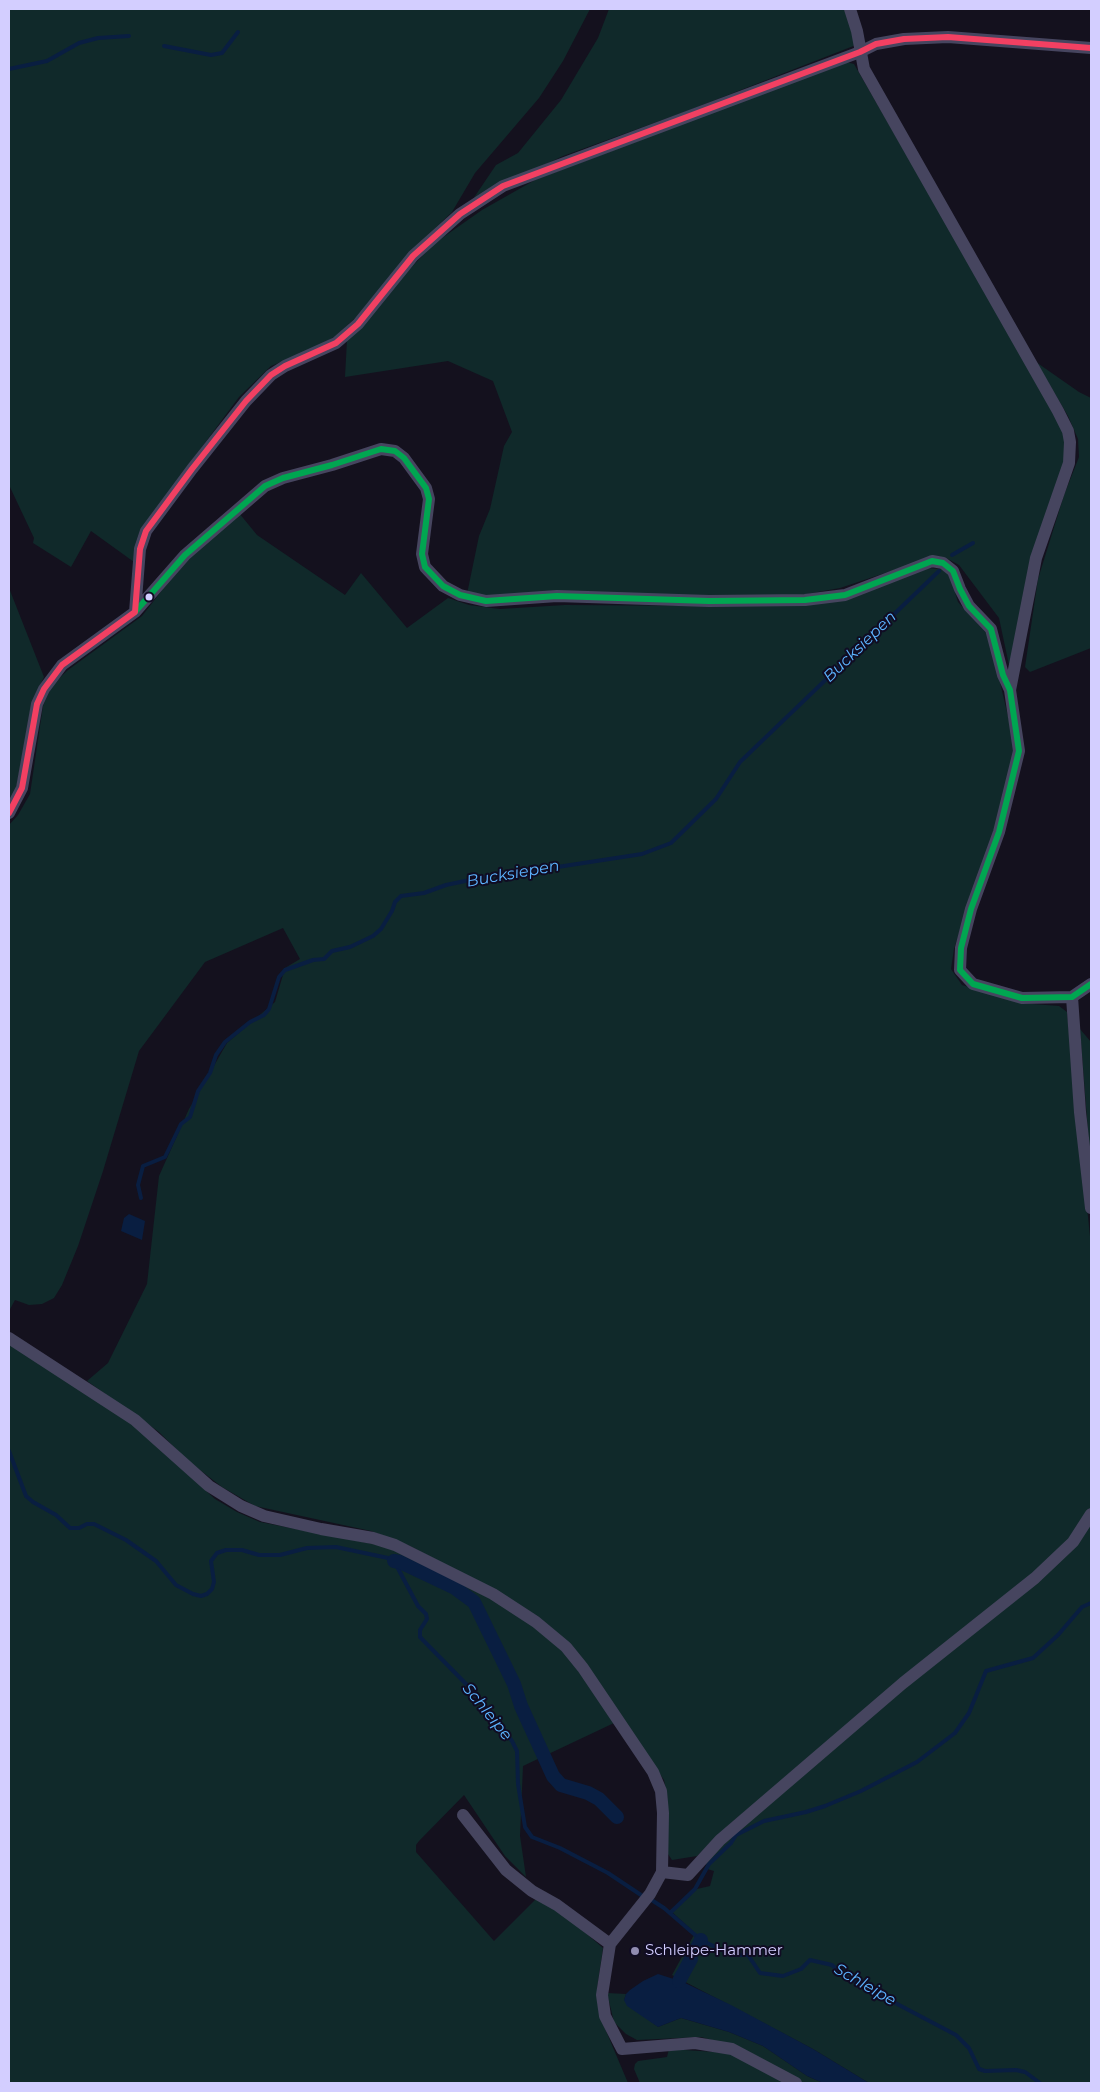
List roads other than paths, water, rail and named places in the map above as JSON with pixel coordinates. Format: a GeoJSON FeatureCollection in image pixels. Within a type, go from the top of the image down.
{"type":"FeatureCollection","features":[{"type":"Feature","properties":{"kind":"street"},"geometry":{"type":"LineString","coordinates":[[850,9],[857,31],[864,69],[1058,411],[1069,436],[1071,453],[1069,463],[1036,558],[1010,690]]}},
{"type":"Feature","properties":{"kind":"street"},"geometry":{"type":"LineString","coordinates":[[136,612],[140,549],[146,531],[246,401],[271,375],[336,343],[358,324],[413,256],[460,214],[503,186],[860,52],[876,44],[904,39],[948,37],[1091,48]]}},
{"type":"Feature","properties":{"kind":"street"},"geometry":{"type":"LineString","coordinates":[[9,813],[22,788],[37,704],[44,689],[62,666],[136,612],[185,555],[265,486],[283,478],[332,466],[381,449],[395,451],[404,458],[426,488],[429,499],[422,554],[425,567],[443,586],[460,595],[486,601],[557,596],[709,601],[805,600],[845,594],[927,563],[938,561],[943,563],[953,571],[964,598],[991,629],[1003,675],[1010,690],[1019,751],[999,832],[971,909],[961,948],[960,970],[973,984],[1022,998],[1072,997],[1091,984]]}},
{"type":"Feature","properties":{"kind":"street"},"geometry":{"type":"LineString","coordinates":[[1072,997],[1080,1112],[1091,1208]]}},
{"type":"Feature","properties":{"kind":"street"},"geometry":{"type":"LineString","coordinates":[[9,1338],[135,1420],[209,1486],[240,1506],[264,1516],[373,1538],[395,1545],[493,1594],[544,1628],[566,1647],[583,1668],[653,1772],[661,1791],[663,1813],[662,1872],[647,1898],[610,1944],[602,1995],[605,2016],[622,2049],[695,2043],[732,2049],[796,2083]]}},
{"type":"Feature","properties":{"kind":"street"},"geometry":{"type":"LineString","coordinates":[[662,1872],[688,1875],[720,1840],[888,1696],[1035,1578],[1073,1542],[1091,1514]]}},
{"type":"Feature","properties":{"kind":"street"},"geometry":{"type":"LineString","coordinates":[[463,1815],[506,1870],[532,1892],[557,1905],[610,1944]]}},
{"type":"Feature","properties":{"kind":"water"},"geometry":{"type":"Polygon","coordinates":[[[129,1214],[145,1221],[142,1240],[121,1231],[124,1218],[129,1214]]]}},
{"type":"Feature","properties":{"kind":"water"},"geometry":{"type":"Polygon","coordinates":[[[658,1974],[683,1982],[731,2005],[813,2049],[869,2083],[823,2083],[807,2076],[763,2046],[729,2032],[681,2018],[658,2027],[627,2006],[624,2000],[630,1990],[658,1974]]]}},
{"type":"Feature","properties":{"kind":"waterway"},"geometry":{"type":"LineString","coordinates":[[164,46],[211,55],[222,53],[238,32]]}},
{"type":"Feature","properties":{"kind":"waterway"},"geometry":{"type":"LineString","coordinates":[[9,69],[47,61],[79,43],[98,38],[129,36]]}},
{"type":"Feature","properties":{"kind":"waterway","name":"Bucksiepen"},"geometry":{"type":"LineString","coordinates":[[952,555],[973,543]]}},
{"type":"Feature","properties":{"kind":"waterway","name":"Bucksiepen"},"geometry":{"type":"LineString","coordinates":[[141,1198],[138,1185],[143,1166],[165,1157],[181,1124],[190,1117],[198,1091],[210,1073],[216,1055],[225,1042],[250,1022],[264,1015],[269,1009],[279,977],[285,970],[313,960],[324,959],[332,951],[350,947],[373,936],[381,929],[395,902],[401,896],[424,893],[446,885],[489,876],[642,854],[671,843],[716,799],[740,762],[939,571]]}},
{"type":"Feature","properties":{"kind":"waterway","name":"Schleipe"},"geometry":{"type":"LineString","coordinates":[[9,1451],[26,1496],[33,1502],[56,1515],[70,1528],[94,1524],[126,1540],[156,1561],[176,1585],[193,1594],[201,1596],[207,1594],[212,1589],[214,1582],[211,1561],[217,1553],[226,1550],[242,1550],[259,1555],[280,1555],[307,1548],[336,1547],[388,1558],[394,1561],[418,1606],[426,1614],[427,1619],[420,1630],[420,1637],[467,1685],[512,1741],[517,1751],[518,1784],[525,1827],[532,1837],[560,1848],[608,1873],[644,1897]]}},
{"type":"Feature","properties":{"kind":"waterway"},"geometry":{"type":"LineString","coordinates":[[394,1561],[400,1562],[455,1588],[474,1602],[514,1684],[521,1706],[553,1776],[561,1785],[588,1793],[599,1799],[617,1817]]}},
{"type":"Feature","properties":{"kind":"waterway"},"geometry":{"type":"LineString","coordinates":[[670,1913],[695,1889],[709,1864],[731,1843],[736,1835],[764,1821],[825,1806],[861,1791],[917,1762],[955,1733],[969,1713],[986,1671],[1033,1658],[1058,1635],[1082,1607],[1091,1603]]}},
{"type":"Feature","properties":{"kind":"waterway","name":"Schleipe"},"geometry":{"type":"LineString","coordinates":[[650,1899],[664,1908],[701,1940],[732,1955],[748,1955],[760,1973],[783,1976],[801,1969],[810,1960],[832,1965],[844,1976],[956,2035],[969,2048],[979,2069],[985,2071],[1016,2070],[1025,2072],[1040,2083]]}},
{"type":"Feature","properties":{"kind":"waterway"},"geometry":{"type":"LineString","coordinates":[[697,1948],[701,1940]]}},
{"type":"Feature","properties":{"kind":"waterway"},"geometry":{"type":"LineString","coordinates":[[679,1981],[691,1959]]}},
{"type":"Feature","properties":{"kind":"place","name":"Schleipe-Hammer"},"geometry":{"type":"Point","coordinates":[635,1951]}}]}
